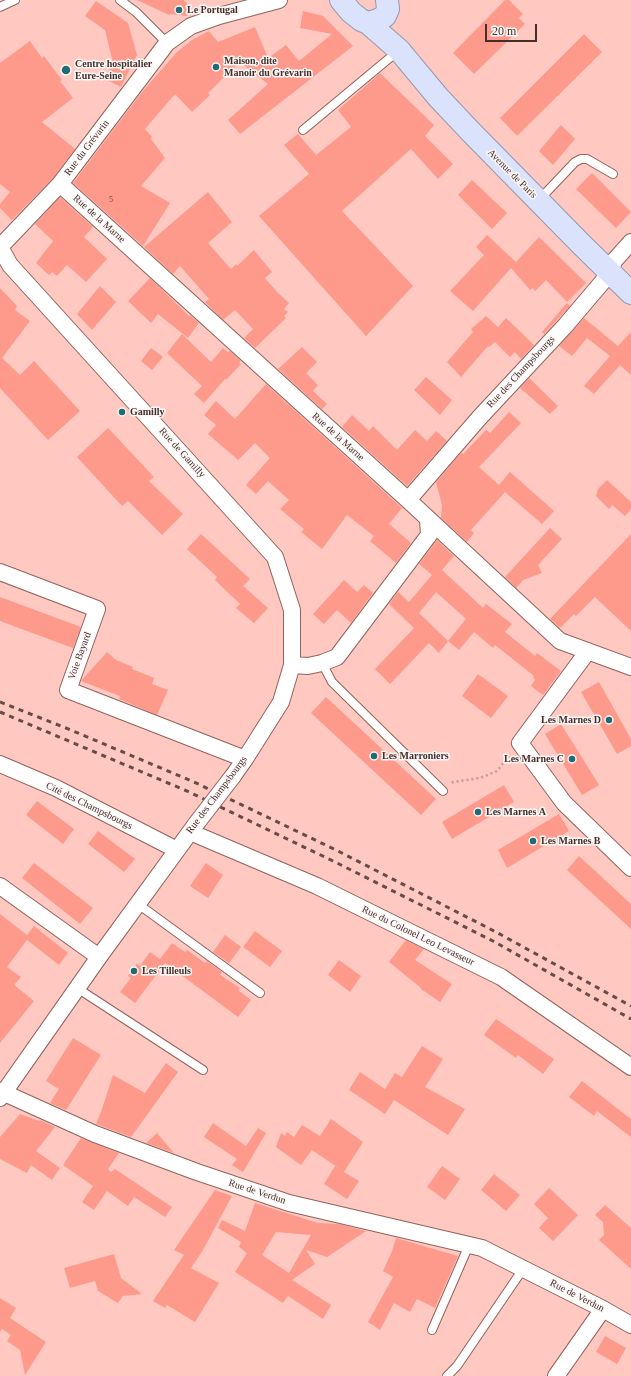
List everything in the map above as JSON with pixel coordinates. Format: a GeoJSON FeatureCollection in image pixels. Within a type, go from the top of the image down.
{"type":"FeatureCollection","features":[{"type":"Feature","properties":{"kind":"main road","name":"Avenue de Paris"},"geometry":{"type":"LineString","coordinates":[[340,0],[351,12],[361,20],[368,23],[399,50],[438,97],[465,126],[631,293]]}},
{"type":"Feature","properties":{"kind":"main road","name":"Avenue de Paris"},"geometry":{"type":"LineString","coordinates":[[391,3],[399,50]]}},
{"type":"Feature","properties":{"kind":"main road"},"geometry":{"type":"LineString","coordinates":[[368,23],[385,16],[391,3]]}},
{"type":"Feature","properties":{"kind":"street","name":"Rue du Grévarin"},"geometry":{"type":"LineString","coordinates":[[0,247],[60,184],[167,43],[191,26],[219,16],[278,0]]}},
{"type":"Feature","properties":{"kind":"street","name":"Rue de la Marne"},"geometry":{"type":"LineString","coordinates":[[60,184],[408,500],[560,641],[631,667]]}},
{"type":"Feature","properties":{"kind":"street","name":"Rue des Champsbourgs"},"geometry":{"type":"LineString","coordinates":[[408,500],[480,417],[556,335],[610,273],[614,261],[631,242]]}},
{"type":"Feature","properties":{"kind":"street","name":"Rue de Gamilly"},"geometry":{"type":"LineString","coordinates":[[0,247],[10,265],[275,557],[292,610],[292,665]]}},
{"type":"Feature","properties":{"kind":"street"},"geometry":{"type":"LineString","coordinates":[[292,665],[308,666],[322,664],[337,658],[429,535],[428,519]]}},
{"type":"Feature","properties":{"kind":"street","name":"Voie Bayard"},"geometry":{"type":"LineString","coordinates":[[0,572],[97,609],[68,690],[245,760]]}},
{"type":"Feature","properties":{"kind":"street"},"geometry":{"type":"LineString","coordinates":[[588,651],[520,743],[564,803],[631,868]]}},
{"type":"Feature","properties":{"kind":"street","name":"Rue des Champsbourgs"},"geometry":{"type":"LineString","coordinates":[[1,1094],[193,828],[245,760],[281,702],[292,665]]}},
{"type":"Feature","properties":{"kind":"street","name":"Cité des Champsbourgs"},"geometry":{"type":"LineString","coordinates":[[0,764],[56,788],[177,850]]}},
{"type":"Feature","properties":{"kind":"street","name":"Rue du Colonel Leo Levasseur"},"geometry":{"type":"LineString","coordinates":[[193,828],[317,886],[501,976],[631,1067]]}},
{"type":"Feature","properties":{"kind":"street"},"geometry":{"type":"LineString","coordinates":[[0,886],[99,957]]}},
{"type":"Feature","properties":{"kind":"street","name":"Rue de Verdun"},"geometry":{"type":"LineString","coordinates":[[1,1094],[95,1134],[197,1172],[282,1200],[482,1248],[631,1324]]}},
{"type":"Feature","properties":{"kind":"street"},"geometry":{"type":"LineString","coordinates":[[556,1376],[603,1309]]}},
{"type":"Feature","properties":{"kind":"lane"},"geometry":{"type":"LineString","coordinates":[[0,7],[15,0]]}},
{"type":"Feature","properties":{"kind":"lane"},"geometry":{"type":"LineString","coordinates":[[120,0],[136,12],[167,43]]}},
{"type":"Feature","properties":{"kind":"lane"},"geometry":{"type":"LineString","coordinates":[[303,130],[399,50]]}},
{"type":"Feature","properties":{"kind":"lane"},"geometry":{"type":"LineString","coordinates":[[538,200],[575,162],[581,159],[587,159],[613,174]]}},
{"type":"Feature","properties":{"kind":"lane"},"geometry":{"type":"LineString","coordinates":[[322,664],[332,682],[443,791]]}},
{"type":"Feature","properties":{"kind":"lane"},"geometry":{"type":"LineString","coordinates":[[138,904],[260,993]]}},
{"type":"Feature","properties":{"kind":"lane"},"geometry":{"type":"LineString","coordinates":[[77,988],[203,1070]]}},
{"type":"Feature","properties":{"kind":"lane"},"geometry":{"type":"LineString","coordinates":[[432,1330],[469,1245]]}},
{"type":"Feature","properties":{"kind":"lane"},"geometry":{"type":"LineString","coordinates":[[447,1376],[456,1366],[522,1269]]}},
{"type":"Feature","properties":{"kind":"path"},"geometry":{"type":"LineString","coordinates":[[443,791],[453,782],[480,778],[497,771],[520,743]]}},
{"type":"Feature","properties":{"kind":"building"},"geometry":{"type":"Polygon","coordinates":[[[137,0],[184,0],[190,7],[187,16],[169,15],[137,0]]]}},
{"type":"Feature","properties":{"kind":"building"},"geometry":{"type":"Polygon","coordinates":[[[505,0],[509,0],[523,14],[519,18],[525,24],[474,74],[453,53],[505,0]]]}},
{"type":"Feature","properties":{"kind":"building"},"geometry":{"type":"Polygon","coordinates":[[[96,1],[128,23],[137,55],[121,87],[105,79],[113,63],[105,30],[85,16],[96,1]]]}},
{"type":"Feature","properties":{"kind":"building"},"geometry":{"type":"Polygon","coordinates":[[[303,11],[323,16],[353,46],[240,134],[228,120],[268,84],[240,62],[208,93],[210,95],[192,112],[175,94],[145,129],[152,137],[151,139],[165,158],[141,186],[170,203],[143,246],[73,183],[142,92],[176,53],[192,40],[209,31],[218,42],[255,27],[268,58],[286,45],[299,61],[332,34],[300,28],[303,11]]]}},
{"type":"Feature","properties":{"kind":"building"},"geometry":{"type":"Polygon","coordinates":[[[584,34],[602,52],[517,136],[500,118],[584,34]]]}},
{"type":"Feature","properties":{"kind":"building"},"geometry":{"type":"Polygon","coordinates":[[[30,41],[42,58],[44,56],[73,98],[42,122],[75,149],[53,178],[12,220],[0,208],[0,204],[10,192],[0,184],[0,63],[30,41]]]}},
{"type":"Feature","properties":{"kind":"building"},"geometry":{"type":"Polygon","coordinates":[[[380,73],[434,125],[425,136],[453,164],[438,179],[411,149],[342,211],[413,286],[366,336],[259,216],[309,174],[284,145],[298,134],[316,155],[351,127],[338,110],[380,73]]]}},
{"type":"Feature","properties":{"kind":"building"},"geometry":{"type":"Polygon","coordinates":[[[561,125],[575,139],[553,165],[539,151],[561,125]]]}},
{"type":"Feature","properties":{"kind":"building"},"geometry":{"type":"Polygon","coordinates":[[[592,173],[631,212],[616,228],[576,189],[592,173]]]}},
{"type":"Feature","properties":{"kind":"building"},"geometry":{"type":"Polygon","coordinates":[[[472,180],[507,213],[492,229],[458,195],[472,180]]]}},
{"type":"Feature","properties":{"kind":"building"},"geometry":{"type":"Polygon","coordinates":[[[208,192],[232,222],[208,243],[231,269],[236,264],[237,266],[254,250],[272,272],[265,278],[289,303],[284,309],[288,312],[284,316],[286,318],[255,348],[244,338],[253,329],[235,310],[223,320],[205,302],[209,299],[180,266],[173,274],[144,247],[208,192]]]}},
{"type":"Feature","properties":{"kind":"building"},"geometry":{"type":"Polygon","coordinates":[[[60,197],[93,227],[84,237],[107,259],[86,282],[67,265],[57,276],[52,272],[49,275],[36,263],[53,241],[35,224],[60,197]]]}},
{"type":"Feature","properties":{"kind":"building"},"geometry":{"type":"Polygon","coordinates":[[[487,235],[516,262],[539,237],[586,283],[567,302],[546,280],[535,291],[533,288],[530,290],[511,268],[473,311],[450,291],[484,255],[476,247],[487,235]]]}},
{"type":"Feature","properties":{"kind":"building"},"geometry":{"type":"Polygon","coordinates":[[[150,278],[189,316],[190,315],[199,323],[188,338],[158,314],[151,323],[128,301],[150,278]]]}},
{"type":"Feature","properties":{"kind":"building"},"geometry":{"type":"Polygon","coordinates":[[[100,286],[116,302],[92,330],[77,314],[100,286]]]}},
{"type":"Feature","properties":{"kind":"building"},"geometry":{"type":"Polygon","coordinates":[[[0,288],[17,306],[15,310],[30,321],[2,358],[20,375],[34,361],[80,411],[48,440],[0,388],[0,288]]]}},
{"type":"Feature","properties":{"kind":"building"},"geometry":{"type":"Polygon","coordinates":[[[567,303],[570,306],[544,334],[542,332],[567,303]]]}},
{"type":"Feature","properties":{"kind":"building"},"geometry":{"type":"Polygon","coordinates":[[[486,316],[498,327],[506,318],[534,345],[521,359],[515,352],[510,357],[495,342],[489,347],[488,346],[461,377],[447,362],[473,332],[471,329],[486,316]]]}},
{"type":"Feature","properties":{"kind":"building"},"geometry":{"type":"Polygon","coordinates":[[[584,318],[618,346],[631,332],[631,375],[620,365],[594,394],[584,386],[610,356],[587,338],[572,356],[559,346],[584,318]]]}},
{"type":"Feature","properties":{"kind":"building"},"geometry":{"type":"Polygon","coordinates":[[[182,334],[211,362],[223,348],[228,352],[230,351],[241,361],[239,362],[241,364],[227,379],[225,379],[204,403],[194,394],[202,386],[167,353],[182,334]]]}},
{"type":"Feature","properties":{"kind":"building"},"geometry":{"type":"Polygon","coordinates":[[[302,347],[317,362],[306,373],[318,385],[313,391],[327,404],[322,409],[278,369],[302,347]]]}},
{"type":"Feature","properties":{"kind":"building"},"geometry":{"type":"Polygon","coordinates":[[[151,348],[163,357],[152,370],[141,361],[151,348]]]}},
{"type":"Feature","properties":{"kind":"building"},"geometry":{"type":"Polygon","coordinates":[[[426,377],[452,400],[440,415],[414,390],[426,377]]]}},
{"type":"Feature","properties":{"kind":"building"},"geometry":{"type":"Polygon","coordinates":[[[529,378],[558,406],[550,414],[520,388],[529,378]]]}},
{"type":"Feature","properties":{"kind":"building"},"geometry":{"type":"Polygon","coordinates":[[[266,384],[402,508],[389,524],[411,543],[396,563],[370,541],[374,536],[347,515],[322,549],[301,532],[304,529],[280,509],[289,500],[268,481],[256,494],[246,485],[270,458],[255,443],[238,460],[208,434],[216,425],[204,415],[216,401],[235,419],[266,384]]]}},
{"type":"Feature","properties":{"kind":"building"},"geometry":{"type":"Polygon","coordinates":[[[509,412],[521,423],[479,467],[499,485],[510,472],[554,511],[542,524],[505,492],[471,530],[474,533],[467,542],[441,518],[442,505],[436,482],[461,453],[463,454],[486,430],[490,433],[509,412]]]}},
{"type":"Feature","properties":{"kind":"building"},"geometry":{"type":"Polygon","coordinates":[[[352,415],[369,431],[373,426],[397,450],[415,430],[427,441],[436,431],[447,441],[407,486],[342,427],[352,415]]]}},
{"type":"Feature","properties":{"kind":"building"},"geometry":{"type":"Polygon","coordinates":[[[108,428],[154,477],[149,481],[183,514],[162,535],[128,501],[122,506],[77,457],[108,428]]]}},
{"type":"Feature","properties":{"kind":"building"},"geometry":{"type":"Polygon","coordinates":[[[607,480],[631,502],[631,509],[625,516],[612,505],[609,509],[596,496],[598,489],[607,480]]]}},
{"type":"Feature","properties":{"kind":"building"},"geometry":{"type":"Polygon","coordinates":[[[550,528],[562,539],[538,565],[542,573],[523,580],[516,588],[505,577],[550,528]]]}},
{"type":"Feature","properties":{"kind":"building"},"geometry":{"type":"Polygon","coordinates":[[[201,534],[250,579],[243,586],[268,608],[254,623],[236,608],[240,604],[215,580],[217,577],[187,549],[201,534]]]}},
{"type":"Feature","properties":{"kind":"building"},"geometry":{"type":"Polygon","coordinates":[[[631,534],[631,631],[595,597],[576,616],[574,614],[560,628],[550,619],[631,534]]]}},
{"type":"Feature","properties":{"kind":"building"},"geometry":{"type":"Polygon","coordinates":[[[437,540],[454,556],[442,570],[483,608],[486,604],[512,624],[505,632],[535,656],[537,653],[561,671],[543,695],[531,686],[535,680],[533,677],[534,676],[495,645],[493,648],[474,632],[459,650],[448,641],[439,653],[429,643],[390,684],[375,669],[414,628],[389,604],[398,592],[409,602],[432,575],[419,564],[437,540]],[[436,592],[419,613],[448,641],[466,619],[436,592]]]}},
{"type":"Feature","properties":{"kind":"building"},"geometry":{"type":"Polygon","coordinates":[[[344,580],[357,592],[364,585],[373,593],[351,623],[337,610],[324,624],[313,614],[344,580]]]}},
{"type":"Feature","properties":{"kind":"building"},"geometry":{"type":"Polygon","coordinates":[[[0,597],[81,627],[73,648],[0,621],[0,597]]]}},
{"type":"Feature","properties":{"kind":"building"},"geometry":{"type":"Polygon","coordinates":[[[107,652],[116,660],[133,667],[132,669],[154,678],[152,684],[168,690],[157,715],[119,699],[120,696],[81,681],[107,652]]]}},
{"type":"Feature","properties":{"kind":"building"},"geometry":{"type":"Polygon","coordinates":[[[478,674],[508,696],[491,718],[462,696],[478,674]]]}},
{"type":"Feature","properties":{"kind":"building","name":"Les Marnes D"},"geometry":{"type":"Polygon","coordinates":[[[599,682],[631,739],[631,746],[617,754],[581,692],[599,682]]]}},
{"type":"Feature","properties":{"kind":"building","name":"Les Marroniers"},"geometry":{"type":"Polygon","coordinates":[[[326,697],[436,799],[421,815],[311,713],[326,697]]]}},
{"type":"Feature","properties":{"kind":"building","name":"Les Marnes C"},"geometry":{"type":"Polygon","coordinates":[[[561,724],[599,785],[582,795],[545,734],[561,724]]]}},
{"type":"Feature","properties":{"kind":"building","name":"Les Marnes A"},"geometry":{"type":"Polygon","coordinates":[[[504,785],[514,802],[452,839],[442,822],[504,785]]]}},
{"type":"Feature","properties":{"kind":"building"},"geometry":{"type":"Polygon","coordinates":[[[37,801],[74,829],[63,844],[26,815],[37,801]]]}},
{"type":"Feature","properties":{"kind":"building","name":"Les Marnes B"},"geometry":{"type":"Polygon","coordinates":[[[559,814],[569,831],[507,868],[498,850],[559,814]]]}},
{"type":"Feature","properties":{"kind":"building"},"geometry":{"type":"Polygon","coordinates":[[[98,831],[135,859],[124,872],[88,844],[98,831]]]}},
{"type":"Feature","properties":{"kind":"building"},"geometry":{"type":"Polygon","coordinates":[[[579,856],[631,904],[631,929],[567,870],[579,856]]]}},
{"type":"Feature","properties":{"kind":"building"},"geometry":{"type":"Polygon","coordinates":[[[34,863],[93,908],[80,924],[22,878],[34,863]]]}},
{"type":"Feature","properties":{"kind":"building"},"geometry":{"type":"Polygon","coordinates":[[[206,863],[223,875],[208,898],[190,886],[206,863]]]}},
{"type":"Feature","properties":{"kind":"building"},"geometry":{"type":"Polygon","coordinates":[[[0,914],[27,935],[34,926],[68,953],[59,965],[27,940],[7,967],[21,977],[14,985],[34,1001],[0,1043],[0,914]]]}},
{"type":"Feature","properties":{"kind":"building"},"geometry":{"type":"Polygon","coordinates":[[[255,931],[282,951],[270,967],[243,947],[255,931]]]}},
{"type":"Feature","properties":{"kind":"building"},"geometry":{"type":"Polygon","coordinates":[[[225,935],[241,947],[229,963],[213,952],[225,935]]]}},
{"type":"Feature","properties":{"kind":"building"},"geometry":{"type":"Polygon","coordinates":[[[406,940],[424,949],[415,960],[452,984],[440,1002],[421,989],[389,962],[406,940]]]}},
{"type":"Feature","properties":{"kind":"building"},"geometry":{"type":"Polygon","coordinates":[[[172,943],[185,952],[187,950],[205,963],[207,961],[222,972],[220,975],[240,988],[238,990],[251,1000],[238,1017],[165,963],[135,1003],[120,992],[131,978],[128,976],[137,964],[140,966],[150,952],[160,959],[172,943]]]}},
{"type":"Feature","properties":{"kind":"building"},"geometry":{"type":"Polygon","coordinates":[[[339,960],[361,976],[350,992],[328,975],[339,960]]]}},
{"type":"Feature","properties":{"kind":"building"},"geometry":{"type":"Polygon","coordinates":[[[496,1019],[554,1059],[543,1074],[518,1055],[516,1058],[484,1035],[496,1019]]]}},
{"type":"Feature","properties":{"kind":"building"},"geometry":{"type":"Polygon","coordinates":[[[73,1038],[101,1055],[66,1110],[50,1103],[59,1089],[46,1081],[73,1038]]]}},
{"type":"Feature","properties":{"kind":"building"},"geometry":{"type":"Polygon","coordinates":[[[422,1046],[443,1059],[425,1087],[465,1109],[448,1135],[394,1100],[385,1114],[349,1090],[360,1072],[385,1089],[395,1073],[402,1077],[422,1046]]]}},
{"type":"Feature","properties":{"kind":"building"},"geometry":{"type":"Polygon","coordinates":[[[166,1063],[178,1072],[131,1137],[96,1124],[113,1075],[145,1093],[166,1063]]]}},
{"type":"Feature","properties":{"kind":"building"},"geometry":{"type":"Polygon","coordinates":[[[582,1081],[631,1119],[631,1137],[597,1111],[594,1116],[569,1097],[582,1081]]]}},
{"type":"Feature","properties":{"kind":"building"},"geometry":{"type":"Polygon","coordinates":[[[20,1114],[39,1121],[40,1120],[55,1127],[36,1151],[60,1168],[52,1180],[31,1165],[27,1173],[0,1159],[0,1137],[20,1114]]]}},
{"type":"Feature","properties":{"kind":"building"},"geometry":{"type":"Polygon","coordinates":[[[331,1119],[363,1142],[344,1172],[359,1181],[347,1199],[324,1184],[335,1166],[340,1169],[312,1150],[301,1165],[276,1147],[281,1133],[285,1136],[287,1132],[294,1137],[302,1125],[320,1136],[331,1119]]]}},
{"type":"Feature","properties":{"kind":"building"},"geometry":{"type":"Polygon","coordinates":[[[213,1123],[246,1146],[258,1128],[266,1133],[243,1172],[232,1165],[237,1159],[204,1137],[213,1123]]]}},
{"type":"Feature","properties":{"kind":"building"},"geometry":{"type":"Polygon","coordinates":[[[157,1133],[174,1153],[146,1143],[157,1133]]]}},
{"type":"Feature","properties":{"kind":"building"},"geometry":{"type":"Polygon","coordinates":[[[81,1138],[119,1153],[108,1169],[111,1172],[115,1169],[172,1207],[165,1217],[134,1197],[128,1206],[107,1191],[94,1210],[82,1202],[93,1186],[63,1165],[81,1138]]]}},
{"type":"Feature","properties":{"kind":"building"},"geometry":{"type":"Polygon","coordinates":[[[442,1166],[460,1179],[445,1200],[427,1187],[442,1166]]]}},
{"type":"Feature","properties":{"kind":"building"},"geometry":{"type":"Polygon","coordinates":[[[494,1174],[520,1195],[506,1211],[481,1190],[494,1174]]]}},
{"type":"Feature","properties":{"kind":"building"},"geometry":{"type":"Polygon","coordinates":[[[549,1188],[578,1215],[553,1241],[539,1228],[548,1218],[534,1204],[549,1188]]]}},
{"type":"Feature","properties":{"kind":"building"},"geometry":{"type":"Polygon","coordinates":[[[215,1190],[232,1196],[203,1250],[191,1268],[219,1283],[195,1322],[167,1305],[165,1308],[153,1301],[184,1255],[174,1250],[215,1190]]]}},
{"type":"Feature","properties":{"kind":"building"},"geometry":{"type":"Polygon","coordinates":[[[255,1203],[318,1223],[339,1224],[366,1231],[327,1257],[306,1250],[315,1264],[292,1280],[331,1305],[323,1319],[288,1296],[283,1303],[235,1272],[247,1253],[239,1247],[241,1242],[218,1228],[222,1220],[245,1231],[255,1203]],[[276,1232],[262,1255],[289,1273],[311,1235],[276,1232]]]}},
{"type":"Feature","properties":{"kind":"building"},"geometry":{"type":"Polygon","coordinates":[[[605,1205],[631,1228],[631,1269],[599,1240],[604,1235],[603,1222],[595,1215],[605,1205]]]}},
{"type":"Feature","properties":{"kind":"building"},"geometry":{"type":"Polygon","coordinates":[[[396,1238],[458,1256],[435,1308],[417,1299],[410,1312],[394,1303],[380,1330],[368,1322],[393,1277],[383,1271],[396,1238]]]}},
{"type":"Feature","properties":{"kind":"building"},"geometry":{"type":"Polygon","coordinates":[[[114,1254],[121,1278],[142,1294],[123,1296],[118,1303],[98,1291],[95,1281],[70,1288],[64,1268],[114,1254]]]}},
{"type":"Feature","properties":{"kind":"building"},"geometry":{"type":"Polygon","coordinates":[[[0,1298],[16,1308],[10,1318],[46,1342],[25,1375],[20,1350],[7,1341],[11,1335],[2,1329],[0,1332],[0,1298]]]}},
{"type":"Feature","properties":{"kind":"building"},"geometry":{"type":"Polygon","coordinates":[[[605,1336],[626,1348],[617,1364],[596,1352],[605,1336]]]}},
{"type":"Feature","properties":{"kind":"railway"},"geometry":{"type":"LineString","coordinates":[[0,702],[194,782],[336,850],[496,932],[631,1006]]}},
{"type":"Feature","properties":{"kind":"railway"},"geometry":{"type":"LineString","coordinates":[[0,712],[187,791],[331,860],[493,941],[631,1019]]}},
{"type":"Feature","properties":{"kind":"place","name":"Le Portugal"},"geometry":{"type":"Point","coordinates":[179,10]}},
{"type":"Feature","properties":{"kind":"place","name":"Maison, dite Manoir du Grévarin"},"geometry":{"type":"Point","coordinates":[216,67]}},
{"type":"Feature","properties":{"kind":"place","name":"Centre hospitalier Eure-Seine"},"geometry":{"type":"Point","coordinates":[66,70]}},
{"type":"Feature","properties":{"kind":"place","name":"Gamilly"},"geometry":{"type":"Point","coordinates":[122,412]}},
{"type":"Feature","properties":{"kind":"place","name":"Les Marnes D"},"geometry":{"type":"Point","coordinates":[609,720]}},
{"type":"Feature","properties":{"kind":"place","name":"Les Marroniers"},"geometry":{"type":"Point","coordinates":[374,756]}},
{"type":"Feature","properties":{"kind":"place","name":"Les Marnes C"},"geometry":{"type":"Point","coordinates":[572,759]}},
{"type":"Feature","properties":{"kind":"place","name":"Les Marnes A"},"geometry":{"type":"Point","coordinates":[478,812]}},
{"type":"Feature","properties":{"kind":"place","name":"Les Marnes B"},"geometry":{"type":"Point","coordinates":[533,841]}},
{"type":"Feature","properties":{"kind":"place","name":"Les Tilleuls"},"geometry":{"type":"Point","coordinates":[134,971]}}]}
